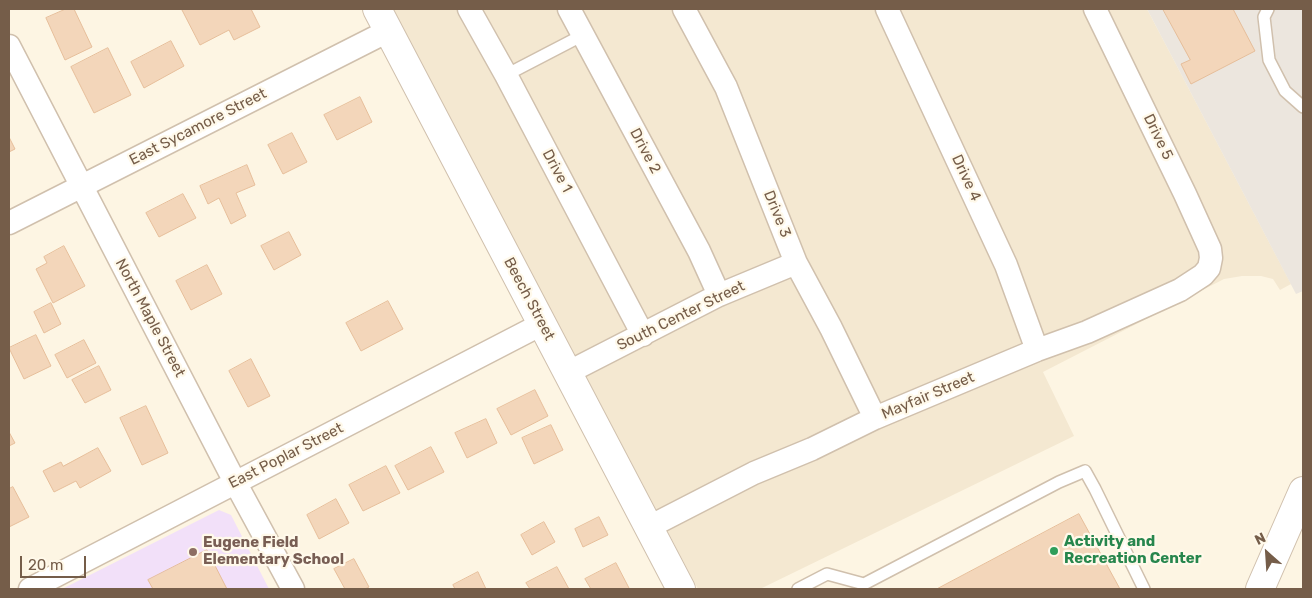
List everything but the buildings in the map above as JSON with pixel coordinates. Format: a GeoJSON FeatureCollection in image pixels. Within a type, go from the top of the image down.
{"type":"FeatureCollection","features":[{"type":"Feature","properties":{"kind":"street","name":"Drive 1"},"geometry":{"type":"LineString","coordinates":[[469,9],[506,75],[643,335]]}},
{"type":"Feature","properties":{"kind":"street","name":"Drive 2"},"geometry":{"type":"LineString","coordinates":[[569,9],[699,251],[719,296]]}},
{"type":"Feature","properties":{"kind":"street","name":"Drive 3"},"geometry":{"type":"LineString","coordinates":[[684,9],[726,87],[796,263],[831,328],[875,418]]}},
{"type":"Feature","properties":{"kind":"street","name":"Drive 4"},"geometry":{"type":"LineString","coordinates":[[887,9],[1006,265],[1037,350]]}},
{"type":"Feature","properties":{"kind":"street","name":"Drive 5"},"geometry":{"type":"LineString","coordinates":[[1095,9],[1210,249],[1209,268]]}},
{"type":"Feature","properties":{"kind":"street","name":"East Sycamore Street"},"geometry":{"type":"LineString","coordinates":[[9,223],[81,187],[382,20]]}},
{"type":"Feature","properties":{"kind":"street","name":"Beech Street"},"geometry":{"type":"LineString","coordinates":[[382,20],[681,589]]}},
{"type":"Feature","properties":{"kind":"street","name":"North Maple Street"},"geometry":{"type":"LineString","coordinates":[[9,46],[235,482],[293,589]]}},
{"type":"Feature","properties":{"kind":"street","name":"South Center Street"},"geometry":{"type":"LineString","coordinates":[[567,373],[719,296],[796,263]]}},
{"type":"Feature","properties":{"kind":"street","name":"Mayfair Street"},"geometry":{"type":"LineString","coordinates":[[648,527],[754,473],[875,418],[1037,350],[1087,332],[1180,290],[1203,275],[1209,268]]}},
{"type":"Feature","properties":{"kind":"street","name":"East Poplar Street"},"geometry":{"type":"LineString","coordinates":[[30,589],[542,324]]}},
{"type":"Feature","properties":{"kind":"street"},"geometry":{"type":"LineString","coordinates":[[1260,589],[1303,492]]}},
{"type":"Feature","properties":{"kind":"lane"},"geometry":{"type":"LineString","coordinates":[[1268,9],[1264,17],[1269,60],[1285,91],[1303,107]]}},
{"type":"Feature","properties":{"kind":"lane"},"geometry":{"type":"LineString","coordinates":[[506,75],[583,35]]}},
{"type":"Feature","properties":{"kind":"lane"},"geometry":{"type":"LineString","coordinates":[[798,589],[827,574],[864,584],[1059,482],[1085,471],[1144,589]]}},
{"type":"Feature","properties":{"kind":"shaded area"},"geometry":{"type":"Polygon","coordinates":[[[392,9],[1147,9],[1291,284],[1280,290],[1273,279],[1261,276],[1242,276],[1224,279],[1043,372],[1074,436],[760,589],[698,589],[392,9]]]}},
{"type":"Feature","properties":{"kind":"shaded area"},"geometry":{"type":"Polygon","coordinates":[[[1147,9],[1303,9],[1303,291],[1296,294],[1147,9]]]}},
{"type":"Feature","properties":{"kind":"shaded area","name":"Eugene Field Elementary School"},"geometry":{"type":"Polygon","coordinates":[[[219,510],[231,515],[269,589],[62,589],[219,510]]]}},
{"type":"Feature","properties":{"kind":"place","name":"Activity and Recreation Center"},"geometry":{"type":"Point","coordinates":[1054,551]}},
{"type":"Feature","properties":{"kind":"place","name":"Eugene Field Elementary School"},"geometry":{"type":"Point","coordinates":[193,552]}}]}
